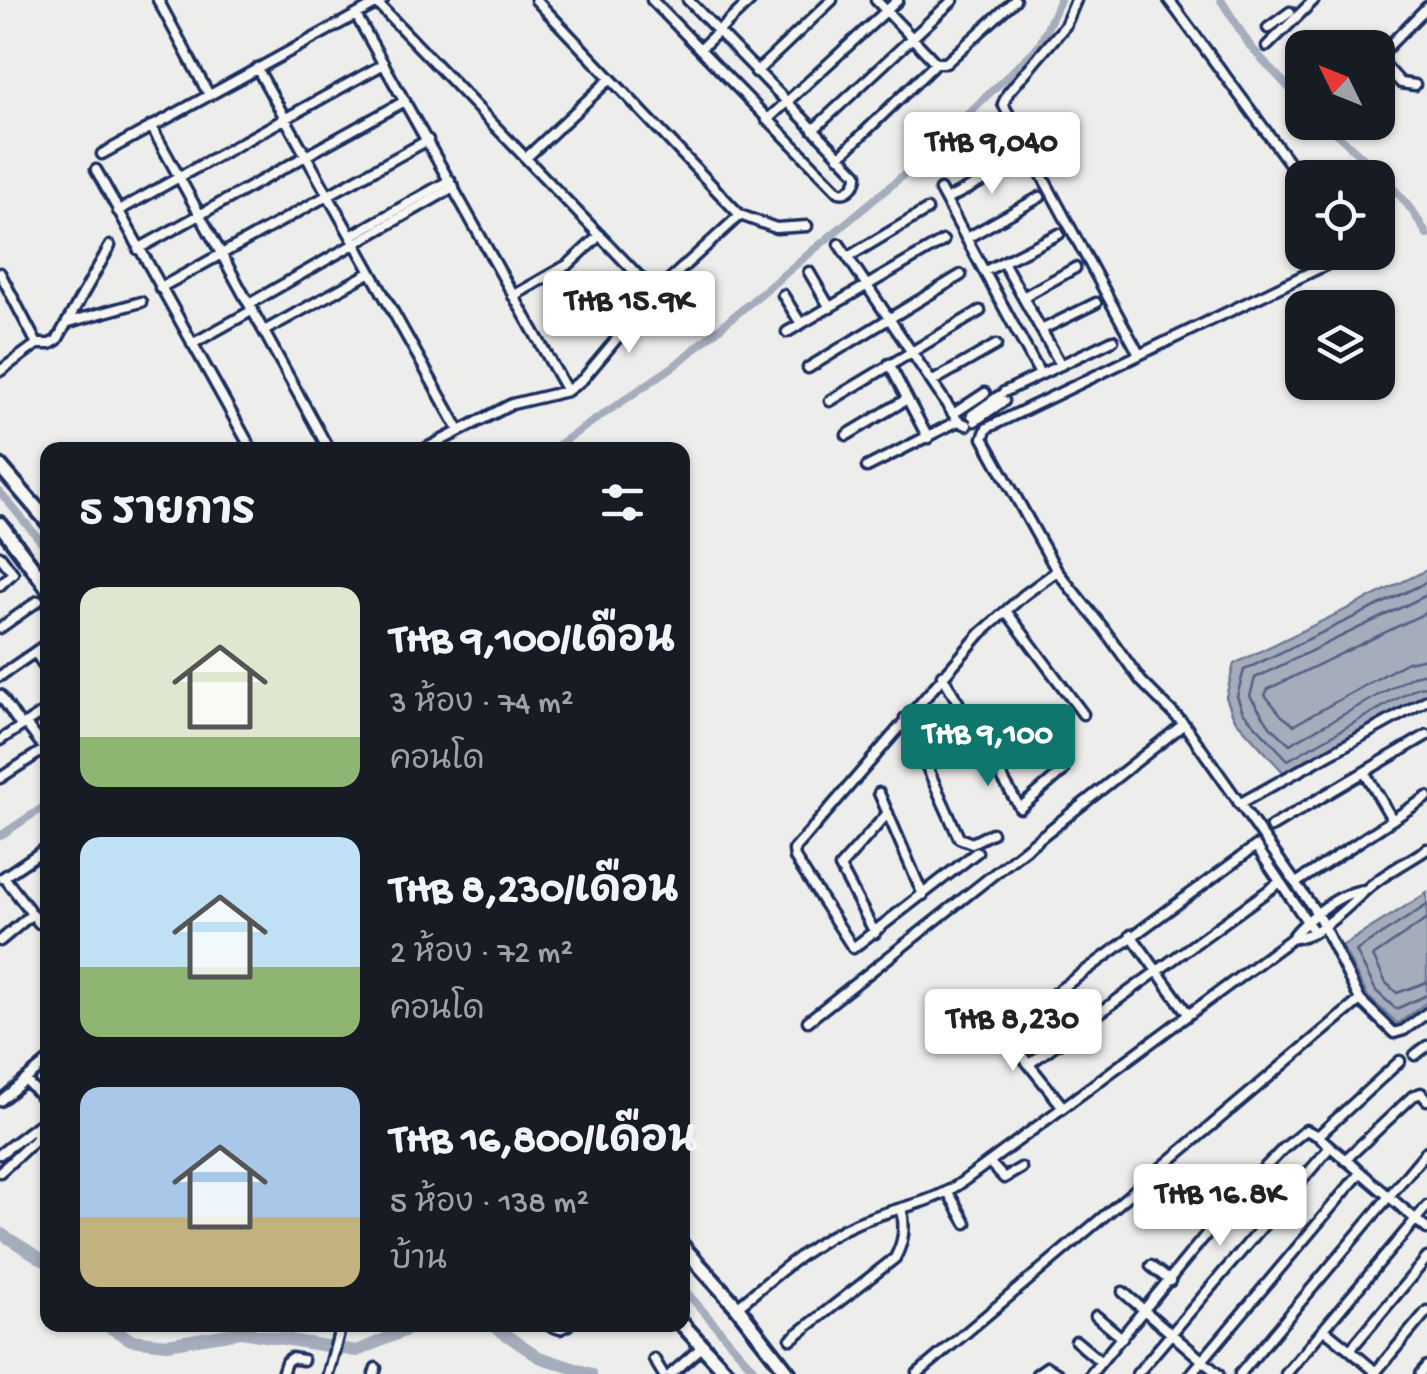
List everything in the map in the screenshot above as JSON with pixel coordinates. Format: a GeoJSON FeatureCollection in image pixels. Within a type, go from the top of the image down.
{"type":"FeatureCollection","features":[{"type":"Feature","properties":{"kind":"main road"},"geometry":{"type":"LineString","coordinates":[[0,466],[40,513]]}},
{"type":"Feature","properties":{"kind":"main road"},"geometry":{"type":"LineString","coordinates":[[0,524],[40,577]]}},
{"type":"Feature","properties":{"kind":"main road"},"geometry":{"type":"LineString","coordinates":[[690,1255],[789,1374]]}},
{"type":"Feature","properties":{"kind":"main road"},"geometry":{"type":"LineString","coordinates":[[690,1332],[728,1374]]}},
{"type":"Feature","properties":{"kind":"street"},"geometry":{"type":"LineString","coordinates":[[158,0],[209,94]]}},
{"type":"Feature","properties":{"kind":"street"},"geometry":{"type":"LineString","coordinates":[[536,0],[740,214],[776,228],[807,226]]}},
{"type":"Feature","properties":{"kind":"street"},"geometry":{"type":"LineString","coordinates":[[652,0],[843,193],[854,185],[857,178],[839,157],[688,0]]}},
{"type":"Feature","properties":{"kind":"street"},"geometry":{"type":"LineString","coordinates":[[700,49],[751,0]]}},
{"type":"Feature","properties":{"kind":"street"},"geometry":{"type":"LineString","coordinates":[[756,72],[832,0]]}},
{"type":"Feature","properties":{"kind":"street"},"geometry":{"type":"LineString","coordinates":[[876,0],[936,63]]}},
{"type":"Feature","properties":{"kind":"street"},"geometry":{"type":"LineString","coordinates":[[768,120],[898,0]]}},
{"type":"Feature","properties":{"kind":"street"},"geometry":{"type":"LineString","coordinates":[[813,130],[953,0]]}},
{"type":"Feature","properties":{"kind":"street"},"geometry":{"type":"LineString","coordinates":[[839,157],[936,63],[946,63],[1015,0]]}},
{"type":"Feature","properties":{"kind":"street"},"geometry":{"type":"LineString","coordinates":[[1076,0],[1065,26],[1003,104],[1139,354]]}},
{"type":"Feature","properties":{"kind":"street"},"geometry":{"type":"LineString","coordinates":[[1169,0],[1287,160]]}},
{"type":"Feature","properties":{"kind":"street"},"geometry":{"type":"LineString","coordinates":[[1293,15],[1288,8],[1296,0]]}},
{"type":"Feature","properties":{"kind":"street"},"geometry":{"type":"LineString","coordinates":[[1268,28],[1314,0]]}},
{"type":"Feature","properties":{"kind":"street"},"geometry":{"type":"LineString","coordinates":[[102,154],[380,2],[655,293]]}},
{"type":"Feature","properties":{"kind":"street"},"geometry":{"type":"LineString","coordinates":[[1395,40],[1427,7]]}},
{"type":"Feature","properties":{"kind":"street"},"geometry":{"type":"LineString","coordinates":[[356,15],[567,391]]}},
{"type":"Feature","properties":{"kind":"street"},"geometry":{"type":"LineString","coordinates":[[1267,46],[1293,15]]}},
{"type":"Feature","properties":{"kind":"street"},"geometry":{"type":"LineString","coordinates":[[118,211],[384,64]]}},
{"type":"Feature","properties":{"kind":"street"},"geometry":{"type":"LineString","coordinates":[[257,68],[458,430]]}},
{"type":"Feature","properties":{"kind":"street"},"geometry":{"type":"LineString","coordinates":[[1395,76],[1401,83],[1416,85]]}},
{"type":"Feature","properties":{"kind":"street"},"geometry":{"type":"LineString","coordinates":[[526,158],[610,79]]}},
{"type":"Feature","properties":{"kind":"street"},"geometry":{"type":"LineString","coordinates":[[138,249],[405,101]]}},
{"type":"Feature","properties":{"kind":"street"},"geometry":{"type":"LineString","coordinates":[[151,126],[325,442]]}},
{"type":"Feature","properties":{"kind":"street"},"geometry":{"type":"LineString","coordinates":[[160,288],[428,140]]}},
{"type":"Feature","properties":{"kind":"street"},"geometry":{"type":"LineString","coordinates":[[972,158],[984,180]]}},
{"type":"Feature","properties":{"kind":"street"},"geometry":{"type":"LineString","coordinates":[[946,200],[1020,161]]}},
{"type":"Feature","properties":{"kind":"street"},"geometry":{"type":"LineString","coordinates":[[96,170],[247,442]]}},
{"type":"Feature","properties":{"kind":"street"},"geometry":{"type":"LineString","coordinates":[[192,344],[353,240],[452,184]]}},
{"type":"Feature","properties":{"kind":"street"},"geometry":{"type":"LineString","coordinates":[[940,190],[1040,374]]}},
{"type":"Feature","properties":{"kind":"street"},"geometry":{"type":"LineString","coordinates":[[967,238],[1040,198]]}},
{"type":"Feature","properties":{"kind":"street"},"geometry":{"type":"LineString","coordinates":[[848,256],[927,210]]}},
{"type":"Feature","properties":{"kind":"street"},"geometry":{"type":"LineString","coordinates":[[437,442],[512,404],[567,391],[600,364],[655,293],[740,214]]}},
{"type":"Feature","properties":{"kind":"street"},"geometry":{"type":"LineString","coordinates":[[985,272],[1059,234]]}},
{"type":"Feature","properties":{"kind":"street"},"geometry":{"type":"LineString","coordinates":[[514,296],[569,264],[600,235]]}},
{"type":"Feature","properties":{"kind":"street"},"geometry":{"type":"LineString","coordinates":[[787,332],[943,241]]}},
{"type":"Feature","properties":{"kind":"street"},"geometry":{"type":"LineString","coordinates":[[839,244],[933,381],[965,419]]}},
{"type":"Feature","properties":{"kind":"street"},"geometry":{"type":"LineString","coordinates":[[0,371],[37,344],[57,340],[110,246]]}},
{"type":"Feature","properties":{"kind":"street"},"geometry":{"type":"LineString","coordinates":[[1003,262],[1060,365]]}},
{"type":"Feature","properties":{"kind":"street"},"geometry":{"type":"LineString","coordinates":[[1023,297],[1075,268]]}},
{"type":"Feature","properties":{"kind":"street"},"geometry":{"type":"LineString","coordinates":[[1315,270],[986,428],[984,438],[1057,571],[1141,680],[1184,724],[1318,914],[1360,1000],[1394,1033],[1427,1013]]}},
{"type":"Feature","properties":{"kind":"street"},"geometry":{"type":"LineString","coordinates":[[264,332],[371,272]]}},
{"type":"Feature","properties":{"kind":"street"},"geometry":{"type":"LineString","coordinates":[[809,272],[830,308]]}},
{"type":"Feature","properties":{"kind":"street"},"geometry":{"type":"LineString","coordinates":[[0,273],[37,344]]}},
{"type":"Feature","properties":{"kind":"street"},"geometry":{"type":"LineString","coordinates":[[808,368],[961,275]]}},
{"type":"Feature","properties":{"kind":"street"},"geometry":{"type":"LineString","coordinates":[[783,295],[801,324]]}},
{"type":"Feature","properties":{"kind":"street"},"geometry":{"type":"LineString","coordinates":[[68,322],[141,302]]}},
{"type":"Feature","properties":{"kind":"street"},"geometry":{"type":"LineString","coordinates":[[1041,330],[1096,302]]}},
{"type":"Feature","properties":{"kind":"street"},"geometry":{"type":"LineString","coordinates":[[830,401],[980,311]]}},
{"type":"Feature","properties":{"kind":"street"},"geometry":{"type":"LineString","coordinates":[[866,467],[987,412],[1014,388],[1113,340]]}},
{"type":"Feature","properties":{"kind":"street"},"geometry":{"type":"LineString","coordinates":[[933,381],[996,344]]}},
{"type":"Feature","properties":{"kind":"street"},"geometry":{"type":"LineString","coordinates":[[889,364],[928,438]]}},
{"type":"Feature","properties":{"kind":"street"},"geometry":{"type":"LineString","coordinates":[[965,419],[985,393]]}},
{"type":"Feature","properties":{"kind":"street"},"geometry":{"type":"LineString","coordinates":[[847,434],[907,399]]}},
{"type":"Feature","properties":{"kind":"street"},"geometry":{"type":"LineString","coordinates":[[987,412],[996,423]]}},
{"type":"Feature","properties":{"kind":"street"},"geometry":{"type":"LineString","coordinates":[[0,556],[13,573],[0,584]]}},
{"type":"Feature","properties":{"kind":"street"},"geometry":{"type":"LineString","coordinates":[[978,852],[857,947],[850,947],[795,858],[794,850],[942,675],[1006,611],[1057,571]]}},
{"type":"Feature","properties":{"kind":"street"},"geometry":{"type":"LineString","coordinates":[[0,628],[38,601]]}},
{"type":"Feature","properties":{"kind":"street"},"geometry":{"type":"LineString","coordinates":[[1006,611],[1082,714]]}},
{"type":"Feature","properties":{"kind":"street"},"geometry":{"type":"LineString","coordinates":[[0,676],[40,649]]}},
{"type":"Feature","properties":{"kind":"street"},"geometry":{"type":"LineString","coordinates":[[35,652],[40,659]]}},
{"type":"Feature","properties":{"kind":"street"},"geometry":{"type":"LineString","coordinates":[[942,675],[1020,808],[1063,771]]}},
{"type":"Feature","properties":{"kind":"street"},"geometry":{"type":"LineString","coordinates":[[0,695],[40,742]]}},
{"type":"Feature","properties":{"kind":"street"},"geometry":{"type":"LineString","coordinates":[[1239,804],[1427,700]]}},
{"type":"Feature","properties":{"kind":"street"},"geometry":{"type":"LineString","coordinates":[[0,740],[40,714]]}},
{"type":"Feature","properties":{"kind":"street"},"geometry":{"type":"LineString","coordinates":[[905,718],[959,838],[972,844],[992,832]]}},
{"type":"Feature","properties":{"kind":"street"},"geometry":{"type":"LineString","coordinates":[[808,1022],[1184,724]]}},
{"type":"Feature","properties":{"kind":"street"},"geometry":{"type":"LineString","coordinates":[[1271,828],[1427,735]]}},
{"type":"Feature","properties":{"kind":"street"},"geometry":{"type":"LineString","coordinates":[[0,778],[40,752]]}},
{"type":"Feature","properties":{"kind":"street"},"geometry":{"type":"LineString","coordinates":[[1365,773],[1392,819]]}},
{"type":"Feature","properties":{"kind":"street"},"geometry":{"type":"LineString","coordinates":[[880,793],[923,895]]}},
{"type":"Feature","properties":{"kind":"street"},"geometry":{"type":"LineString","coordinates":[[1296,883],[1427,797]]}},
{"type":"Feature","properties":{"kind":"street"},"geometry":{"type":"LineString","coordinates":[[875,933],[840,867],[888,814]]}},
{"type":"Feature","properties":{"kind":"street"},"geometry":{"type":"LineString","coordinates":[[1062,1107],[1008,1037],[1006,1029],[1256,846],[1314,932]]}},
{"type":"Feature","properties":{"kind":"street"},"geometry":{"type":"LineString","coordinates":[[1291,939],[1324,926],[1356,903],[1366,890],[1427,849]]}},
{"type":"Feature","properties":{"kind":"street"},"geometry":{"type":"LineString","coordinates":[[40,852],[2,878],[40,923]]}},
{"type":"Feature","properties":{"kind":"street"},"geometry":{"type":"LineString","coordinates":[[1029,1064],[1280,882]]}},
{"type":"Feature","properties":{"kind":"street"},"geometry":{"type":"LineString","coordinates":[[737,1307],[838,1232],[948,1192],[1291,939],[1318,914],[1354,890],[1366,890]]}},
{"type":"Feature","properties":{"kind":"street"},"geometry":{"type":"LineString","coordinates":[[0,941],[31,915]]}},
{"type":"Feature","properties":{"kind":"street"},"geometry":{"type":"LineString","coordinates":[[1131,935],[1188,1014]]}},
{"type":"Feature","properties":{"kind":"street"},"geometry":{"type":"LineString","coordinates":[[918,1374],[1360,1000]]}},
{"type":"Feature","properties":{"kind":"street"},"geometry":{"type":"LineString","coordinates":[[1416,1056],[1427,1046]]}},
{"type":"Feature","properties":{"kind":"street"},"geometry":{"type":"LineString","coordinates":[[1318,1136],[1400,1061]]}},
{"type":"Feature","properties":{"kind":"street"},"geometry":{"type":"LineString","coordinates":[[0,1101],[40,1067]]}},
{"type":"Feature","properties":{"kind":"street"},"geometry":{"type":"LineString","coordinates":[[25,1080],[40,1095]]}},
{"type":"Feature","properties":{"kind":"street"},"geometry":{"type":"LineString","coordinates":[[1345,1160],[1413,1096],[1421,1093],[1427,1100]]}},
{"type":"Feature","properties":{"kind":"street"},"geometry":{"type":"LineString","coordinates":[[0,1154],[38,1125]]}},
{"type":"Feature","properties":{"kind":"street"},"geometry":{"type":"LineString","coordinates":[[0,1172],[36,1139],[38,1125]]}},
{"type":"Feature","properties":{"kind":"street"},"geometry":{"type":"LineString","coordinates":[[1092,1374],[1242,1191],[1306,1130],[1427,1229]]}},
{"type":"Feature","properties":{"kind":"street"},"geometry":{"type":"LineString","coordinates":[[1137,1374],[1330,1147]]}},
{"type":"Feature","properties":{"kind":"street"},"geometry":{"type":"LineString","coordinates":[[1240,1374],[1427,1151]]}},
{"type":"Feature","properties":{"kind":"street"},"geometry":{"type":"LineString","coordinates":[[990,1163],[1004,1178],[1021,1168]]}},
{"type":"Feature","properties":{"kind":"street"},"geometry":{"type":"LineString","coordinates":[[1192,1374],[1360,1172]]}},
{"type":"Feature","properties":{"kind":"street"},"geometry":{"type":"LineString","coordinates":[[948,1192],[966,1223]]}},
{"type":"Feature","properties":{"kind":"street"},"geometry":{"type":"LineString","coordinates":[[1286,1374],[1427,1206]]}},
{"type":"Feature","properties":{"kind":"street"},"geometry":{"type":"LineString","coordinates":[[791,1339],[895,1258],[902,1246],[902,1210]]}},
{"type":"Feature","properties":{"kind":"street"},"geometry":{"type":"LineString","coordinates":[[1350,1350],[1427,1258]]}},
{"type":"Feature","properties":{"kind":"street"},"geometry":{"type":"LineString","coordinates":[[1150,1266],[1170,1281]]}},
{"type":"Feature","properties":{"kind":"street"},"geometry":{"type":"LineString","coordinates":[[1123,1292],[1218,1374]]}},
{"type":"Feature","properties":{"kind":"street"},"geometry":{"type":"LineString","coordinates":[[1324,1328],[1375,1373],[1427,1312]]}},
{"type":"Feature","properties":{"kind":"street"},"geometry":{"type":"LineString","coordinates":[[1096,1316],[1122,1338]]}},
{"type":"Feature","properties":{"kind":"street"},"geometry":{"type":"LineString","coordinates":[[328,1374],[339,1332]]}},
{"type":"Feature","properties":{"kind":"street"},"geometry":{"type":"LineString","coordinates":[[1076,1341],[1101,1362]]}},
{"type":"Feature","properties":{"kind":"street"},"geometry":{"type":"LineString","coordinates":[[671,1374],[703,1346]]}},
{"type":"Feature","properties":{"kind":"street"},"geometry":{"type":"LineString","coordinates":[[282,1374],[291,1358],[303,1360]]}},
{"type":"Feature","properties":{"kind":"street"},"geometry":{"type":"LineString","coordinates":[[654,1359],[663,1374]]}},
{"type":"Feature","properties":{"kind":"street"},"geometry":{"type":"LineString","coordinates":[[1420,1374],[1427,1366]]}},
{"type":"Feature","properties":{"kind":"street"},"geometry":{"type":"LineString","coordinates":[[1037,1374],[1048,1368],[1058,1374]]}},
{"type":"Feature","properties":{"kind":"water"},"geometry":{"type":"Polygon","coordinates":[[[1427,570],[1427,694],[1285,774],[1234,718],[1226,697],[1234,664],[1427,570]]]}},
{"type":"Feature","properties":{"kind":"water"},"geometry":{"type":"Polygon","coordinates":[[[1427,893],[1427,1002],[1398,1024],[1368,997],[1342,946],[1427,893]]]}},
{"type":"Feature","properties":{"kind":"waterway"},"geometry":{"type":"LineString","coordinates":[[563,442],[674,366],[906,173],[1039,46],[1060,0]]}},
{"type":"Feature","properties":{"kind":"waterway"},"geometry":{"type":"LineString","coordinates":[[1221,0],[1250,46],[1285,84]]}},
{"type":"Feature","properties":{"kind":"waterway"},"geometry":{"type":"LineString","coordinates":[[1344,140],[1394,188],[1427,235]]}},
{"type":"Feature","properties":{"kind":"waterway"},"geometry":{"type":"LineString","coordinates":[[0,492],[40,540]]}},
{"type":"Feature","properties":{"kind":"waterway"},"geometry":{"type":"LineString","coordinates":[[0,836],[40,809]]}},
{"type":"Feature","properties":{"kind":"waterway"},"geometry":{"type":"LineString","coordinates":[[0,1233],[40,1258]]}},
{"type":"Feature","properties":{"kind":"waterway"},"geometry":{"type":"LineString","coordinates":[[690,1296],[758,1374]]}},
{"type":"Feature","properties":{"kind":"waterway"},"geometry":{"type":"LineString","coordinates":[[118,1332],[131,1340],[167,1344],[241,1332]]}},
{"type":"Feature","properties":{"kind":"waterway"},"geometry":{"type":"LineString","coordinates":[[241,1332],[357,1351],[402,1332]]}},
{"type":"Feature","properties":{"kind":"waterway"},"geometry":{"type":"LineString","coordinates":[[502,1332],[539,1357],[591,1374]]}}]}
